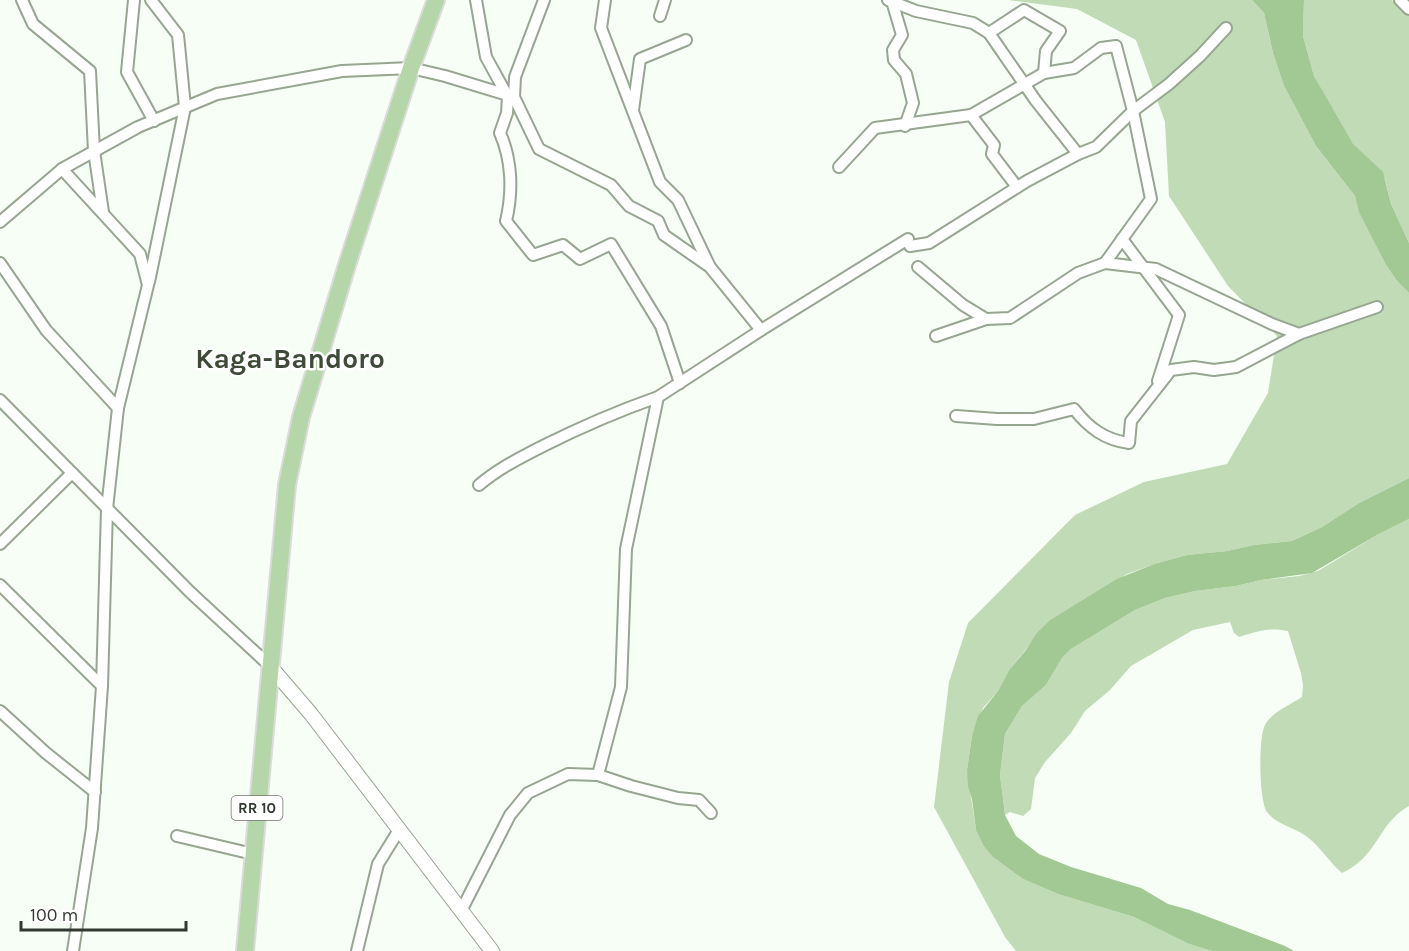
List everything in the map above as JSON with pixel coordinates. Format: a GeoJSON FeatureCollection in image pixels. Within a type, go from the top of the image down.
{"type":"FeatureCollection","features":[{"type":"Feature","properties":{"kind":"main road","name":"RR 10"},"geometry":{"type":"LineString","coordinates":[[245,951],[287,485],[301,417],[351,254],[411,68],[436,0]]}},
{"type":"Feature","properties":{"kind":"street"},"geometry":{"type":"LineString","coordinates":[[22,0],[33,24],[90,71],[94,151],[103,213]]}},
{"type":"Feature","properties":{"kind":"street"},"geometry":{"type":"LineString","coordinates":[[134,0],[127,72],[154,121]]}},
{"type":"Feature","properties":{"kind":"street"},"geometry":{"type":"LineString","coordinates":[[74,951],[95,792],[102,686],[107,509],[118,408],[148,285],[185,107],[178,35],[152,0]]}},
{"type":"Feature","properties":{"kind":"street"},"geometry":{"type":"LineString","coordinates":[[476,0],[486,57],[539,149],[578,166],[611,185],[629,206],[658,221],[664,235],[710,267]]}},
{"type":"Feature","properties":{"kind":"street"},"geometry":{"type":"LineString","coordinates":[[544,0],[515,77],[500,133],[508,151],[511,201],[506,221],[533,255],[563,245],[580,259],[611,244],[661,326],[680,384]]}},
{"type":"Feature","properties":{"kind":"street"},"geometry":{"type":"LineString","coordinates":[[605,0],[601,28],[660,182],[678,200],[710,267],[761,330]]}},
{"type":"Feature","properties":{"kind":"street"},"geometry":{"type":"LineString","coordinates":[[660,16],[665,0]]}},
{"type":"Feature","properties":{"kind":"street"},"geometry":{"type":"LineString","coordinates":[[890,0],[916,11],[973,23],[989,33],[1025,85],[1078,154]]}},
{"type":"Feature","properties":{"kind":"street"},"geometry":{"type":"LineString","coordinates":[[890,0],[902,35],[893,50],[894,60],[906,74],[913,103],[905,126]]}},
{"type":"Feature","properties":{"kind":"street"},"geometry":{"type":"LineString","coordinates":[[1400,0],[1409,9]]}},
{"type":"Feature","properties":{"kind":"street"},"geometry":{"type":"LineString","coordinates":[[989,33],[1024,10],[1060,31],[1046,51],[1044,73]]}},
{"type":"Feature","properties":{"kind":"street"},"geometry":{"type":"LineString","coordinates":[[480,485],[496,470],[583,426],[615,412],[658,398],[761,330],[909,243],[929,243],[1017,187],[1078,154],[1096,147],[1133,111],[1169,84],[1226,28]]}},
{"type":"Feature","properties":{"kind":"street"},"geometry":{"type":"LineString","coordinates":[[633,112],[640,59],[686,40]]}},
{"type":"Feature","properties":{"kind":"street"},"geometry":{"type":"LineString","coordinates":[[839,167],[875,128],[905,126],[971,115],[1044,73],[1074,68],[1101,48],[1116,46],[1133,111],[1151,199],[1105,263]]}},
{"type":"Feature","properties":{"kind":"street"},"geometry":{"type":"LineString","coordinates":[[0,222],[62,169],[154,121],[217,94],[342,71],[411,68],[511,97]]}},
{"type":"Feature","properties":{"kind":"street"},"geometry":{"type":"LineString","coordinates":[[971,115],[994,144],[992,154],[1017,187]]}},
{"type":"Feature","properties":{"kind":"street"},"geometry":{"type":"LineString","coordinates":[[62,169],[140,254],[148,285]]}},
{"type":"Feature","properties":{"kind":"street"},"geometry":{"type":"LineString","coordinates":[[1122,239],[1179,315],[1155,390]]}},
{"type":"Feature","properties":{"kind":"street"},"geometry":{"type":"LineString","coordinates":[[0,263],[46,330],[118,408]]}},
{"type":"Feature","properties":{"kind":"street"},"geometry":{"type":"LineString","coordinates":[[936,336],[987,319],[1010,318],[1078,273],[1105,263],[1156,269],[1272,324],[1299,334]]}},
{"type":"Feature","properties":{"kind":"street"},"geometry":{"type":"LineString","coordinates":[[918,267],[963,305],[987,319]]}},
{"type":"Feature","properties":{"kind":"street"},"geometry":{"type":"LineString","coordinates":[[956,416],[1034,419],[1074,409],[1085,423],[1102,436],[1129,443],[1131,421],[1171,370],[1194,367],[1215,370],[1236,368],[1299,334],[1377,307]]}},
{"type":"Feature","properties":{"kind":"street"},"geometry":{"type":"LineString","coordinates":[[598,775],[621,687],[626,549],[658,398]]}},
{"type":"Feature","properties":{"kind":"street"},"geometry":{"type":"LineString","coordinates":[[0,400],[190,592],[269,665],[311,714],[492,951]]}},
{"type":"Feature","properties":{"kind":"street"},"geometry":{"type":"LineString","coordinates":[[0,544],[72,473]]}},
{"type":"Feature","properties":{"kind":"street"},"geometry":{"type":"LineString","coordinates":[[0,585],[102,686]]}},
{"type":"Feature","properties":{"kind":"street"},"geometry":{"type":"LineString","coordinates":[[0,711],[46,753],[95,792]]}},
{"type":"Feature","properties":{"kind":"street"},"geometry":{"type":"LineString","coordinates":[[460,910],[510,815],[528,793],[568,774],[598,775],[678,798],[699,800],[711,813]]}},
{"type":"Feature","properties":{"kind":"street"},"geometry":{"type":"LineString","coordinates":[[357,951],[378,864],[399,830]]}},
{"type":"Feature","properties":{"kind":"street"},"geometry":{"type":"LineString","coordinates":[[177,836],[253,855]]}},
{"type":"Feature","properties":{"kind":"shaded area"},"geometry":{"type":"Polygon","coordinates":[[[1008,0],[1252,0],[1264,13],[1273,53],[1284,86],[1316,146],[1355,196],[1360,212],[1386,265],[1409,293],[1409,478],[1359,503],[1322,527],[1292,541],[1187,555],[1127,574],[1050,620],[1009,670],[998,691],[983,708],[972,736],[967,770],[976,830],[1008,867],[1023,879],[1058,894],[1134,917],[1189,944],[1212,951],[1016,951],[1005,937],[934,807],[949,682],[968,623],[1075,515],[1144,482],[1227,464],[1268,393],[1277,336],[1228,286],[1169,196],[1165,122],[1136,40],[1077,9],[1008,0]]]}},
{"type":"Feature","properties":{"kind":"shaded area"},"geometry":{"type":"Polygon","coordinates":[[[1252,0],[1304,0],[1303,36],[1314,76],[1353,144],[1383,172],[1391,204],[1409,243],[1409,293],[1386,265],[1359,212],[1355,196],[1316,146],[1284,86],[1273,53],[1264,13],[1252,0]]]}},
{"type":"Feature","properties":{"kind":"shaded area"},"geometry":{"type":"Polygon","coordinates":[[[1304,0],[1392,0],[1409,16],[1409,243],[1391,204],[1385,179],[1357,150],[1345,133],[1314,76],[1303,36],[1304,0]]]}},
{"type":"Feature","properties":{"kind":"shaded area"},"geometry":{"type":"Polygon","coordinates":[[[1409,478],[1409,519],[1312,573],[1195,591],[1165,598],[1135,610],[1071,649],[1062,658],[1046,685],[1022,706],[1005,734],[1000,775],[1005,815],[1016,836],[1039,854],[1071,867],[1141,888],[1168,904],[1190,910],[1294,951],[1212,951],[1189,944],[1134,917],[1058,894],[1023,879],[992,856],[976,830],[968,786],[967,770],[972,736],[978,716],[998,691],[1009,670],[1036,634],[1050,620],[1117,579],[1154,564],[1187,555],[1292,541],[1322,527],[1359,503],[1409,478]]]}},
{"type":"Feature","properties":{"kind":"shaded area"},"geometry":{"type":"Polygon","coordinates":[[[1409,519],[1409,806],[1398,813],[1364,858],[1354,866],[1342,873],[1311,840],[1276,820],[1267,812],[1261,783],[1260,755],[1263,732],[1272,716],[1302,697],[1301,673],[1288,631],[1264,630],[1239,637],[1234,633],[1230,622],[1193,630],[1131,666],[1110,690],[1085,711],[1071,733],[1045,762],[1035,778],[1031,809],[1023,816],[1010,812],[1005,815],[1000,775],[1005,734],[1022,706],[1046,685],[1062,658],[1071,649],[1135,610],[1165,598],[1318,571],[1377,535],[1409,519]]]}},
{"type":"Feature","properties":{"kind":"district","name":"Kaga-Bandoro"},"geometry":{"type":"Point","coordinates":[290,358]}}]}
